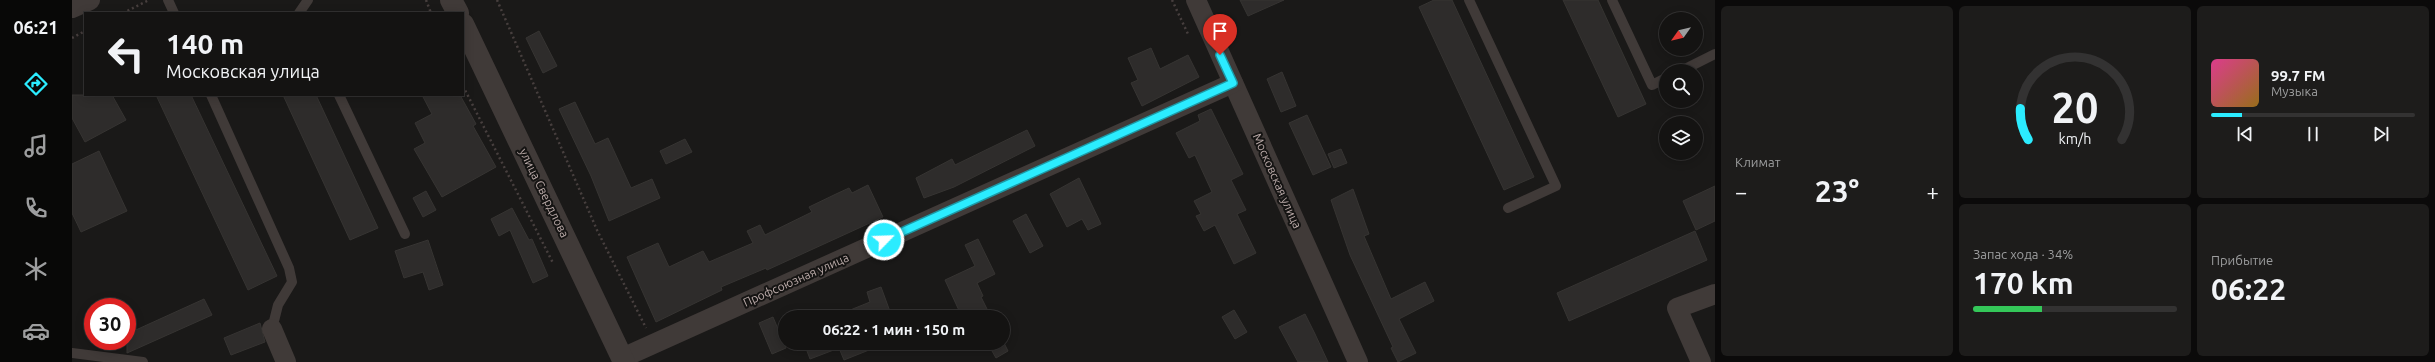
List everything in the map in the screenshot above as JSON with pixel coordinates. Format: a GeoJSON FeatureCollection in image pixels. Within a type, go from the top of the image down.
{"type":"FeatureCollection","features":[{"type":"Feature","properties":{"kind":"street"},"geometry":{"type":"LineString","coordinates":[[72,8],[90,0]]}},
{"type":"Feature","properties":{"kind":"street"},"geometry":{"type":"LineString","coordinates":[[451,0],[457,12]]}},
{"type":"Feature","properties":{"kind":"street","name":"Московская улица"},"geometry":{"type":"LineString","coordinates":[[1196,0],[1358,362]]}},
{"type":"Feature","properties":{"kind":"street","name":"улица Свердлова"},"geometry":{"type":"LineString","coordinates":[[464,26],[623,360]]}},
{"type":"Feature","properties":{"kind":"street","name":"Профсоюзная улица"},"geometry":{"type":"LineString","coordinates":[[623,360],[654,344],[1233,83]]}},
{"type":"Feature","properties":{"kind":"street"},"geometry":{"type":"LineString","coordinates":[[1701,362],[1677,308],[1715,294]]}},
{"type":"Feature","properties":{"kind":"street"},"geometry":{"type":"LineString","coordinates":[[272,329],[286,362]]}},
{"type":"Feature","properties":{"kind":"lane"},"geometry":{"type":"LineString","coordinates":[[168,0],[174,12]]}},
{"type":"Feature","properties":{"kind":"lane"},"geometry":{"type":"LineString","coordinates":[[301,12],[308,0]]}},
{"type":"Feature","properties":{"kind":"lane"},"geometry":{"type":"LineString","coordinates":[[1469,0],[1556,186],[1508,208]]}},
{"type":"Feature","properties":{"kind":"lane"},"geometry":{"type":"LineString","coordinates":[[1612,0],[1652,85],[1659,82]]}},
{"type":"Feature","properties":{"kind":"lane"},"geometry":{"type":"LineString","coordinates":[[1695,64],[1715,54]]}},
{"type":"Feature","properties":{"kind":"lane"},"geometry":{"type":"LineString","coordinates":[[211,96],[289,268],[292,282],[278,305],[272,329]]}},
{"type":"Feature","properties":{"kind":"lane"},"geometry":{"type":"LineString","coordinates":[[339,96],[405,234]]}},
{"type":"Feature","properties":{"kind":"lane"},"geometry":{"type":"LineString","coordinates":[[72,353],[144,362]]}},
{"type":"Feature","properties":{"kind":"path"},"geometry":{"type":"LineString","coordinates":[[125,12],[149,0]]}},
{"type":"Feature","properties":{"kind":"path"},"geometry":{"type":"LineString","coordinates":[[426,0],[431,12]]}},
{"type":"Feature","properties":{"kind":"path"},"geometry":{"type":"LineString","coordinates":[[497,0],[597,230],[654,344]]}},
{"type":"Feature","properties":{"kind":"path"},"geometry":{"type":"LineString","coordinates":[[72,38],[84,32]]}},
{"type":"Feature","properties":{"kind":"path"},"geometry":{"type":"LineString","coordinates":[[464,88],[555,267]]}},
{"type":"Feature","properties":{"kind":"building"},"geometry":{"type":"Polygon","coordinates":[[[1240,0],[1284,0],[1248,16],[1240,0]]]}},
{"type":"Feature","properties":{"kind":"building"},"geometry":{"type":"Polygon","coordinates":[[[1434,0],[1452,0],[1534,177],[1504,190],[1419,7],[1434,0]]]}},
{"type":"Feature","properties":{"kind":"building"},"geometry":{"type":"Polygon","coordinates":[[[1563,0],[1598,0],[1646,104],[1618,117],[1563,0]]]}},
{"type":"Feature","properties":{"kind":"building"},"geometry":{"type":"Polygon","coordinates":[[[539,31],[557,66],[543,73],[526,38],[539,31]]]}},
{"type":"Feature","properties":{"kind":"building"},"geometry":{"type":"Polygon","coordinates":[[[1151,48],[1160,69],[1188,55],[1199,77],[1142,106],[1131,83],[1138,80],[1128,58],[1151,48]]]}},
{"type":"Feature","properties":{"kind":"building"},"geometry":{"type":"Polygon","coordinates":[[[1282,72],[1296,106],[1281,112],[1267,79],[1282,72]]]}},
{"type":"Feature","properties":{"kind":"building"},"geometry":{"type":"Polygon","coordinates":[[[72,95],[113,96],[126,120],[85,142],[72,118],[72,95]]]}},
{"type":"Feature","properties":{"kind":"building"},"geometry":{"type":"Polygon","coordinates":[[[156,96],[191,96],[277,276],[248,290],[156,96]]]}},
{"type":"Feature","properties":{"kind":"building"},"geometry":{"type":"Polygon","coordinates":[[[283,96],[316,96],[378,228],[350,240],[283,96]]]}},
{"type":"Feature","properties":{"kind":"building"},"geometry":{"type":"Polygon","coordinates":[[[423,96],[461,96],[476,124],[473,126],[496,167],[442,197],[414,149],[425,143],[415,123],[432,114],[423,96]]]}},
{"type":"Feature","properties":{"kind":"building"},"geometry":{"type":"Polygon","coordinates":[[[575,102],[595,144],[608,138],[631,188],[652,179],[660,198],[609,221],[591,176],[559,109],[575,102]]]}},
{"type":"Feature","properties":{"kind":"building"},"geometry":{"type":"Polygon","coordinates":[[[1211,109],[1243,174],[1231,180],[1246,210],[1237,214],[1256,253],[1234,264],[1215,225],[1204,231],[1196,216],[1201,214],[1194,201],[1212,192],[1195,155],[1189,158],[1176,133],[1200,121],[1198,115],[1211,109]]]}},
{"type":"Feature","properties":{"kind":"building"},"geometry":{"type":"Polygon","coordinates":[[[1307,115],[1331,167],[1313,175],[1289,123],[1307,115]]]}},
{"type":"Feature","properties":{"kind":"building"},"geometry":{"type":"Polygon","coordinates":[[[1027,130],[1035,146],[954,187],[924,198],[916,178],[952,159],[955,165],[1027,130]]]}},
{"type":"Feature","properties":{"kind":"building"},"geometry":{"type":"Polygon","coordinates":[[[685,139],[692,152],[666,164],[660,151],[685,139]]]}},
{"type":"Feature","properties":{"kind":"building"},"geometry":{"type":"Polygon","coordinates":[[[1341,149],[1347,163],[1334,168],[1328,154],[1341,149]]]}},
{"type":"Feature","properties":{"kind":"building"},"geometry":{"type":"Polygon","coordinates":[[[99,151],[127,211],[81,232],[72,213],[72,164],[99,151]]]}},
{"type":"Feature","properties":{"kind":"building"},"geometry":{"type":"Polygon","coordinates":[[[1079,178],[1101,224],[1088,230],[1082,219],[1067,227],[1050,194],[1079,178]]]}},
{"type":"Feature","properties":{"kind":"building"},"geometry":{"type":"Polygon","coordinates":[[[868,185],[883,217],[767,270],[766,268],[721,287],[722,290],[656,322],[627,257],[658,243],[669,267],[703,251],[709,262],[753,243],[747,231],[760,225],[765,235],[812,212],[809,207],[849,188],[852,193],[868,185]]]}},
{"type":"Feature","properties":{"kind":"building"},"geometry":{"type":"Polygon","coordinates":[[[1715,186],[1715,221],[1696,230],[1683,201],[1715,186]]]}},
{"type":"Feature","properties":{"kind":"building"},"geometry":{"type":"Polygon","coordinates":[[[1353,189],[1369,234],[1364,236],[1391,299],[1425,282],[1434,301],[1399,319],[1416,353],[1398,362],[1391,348],[1393,347],[1350,255],[1331,200],[1353,189]]]}},
{"type":"Feature","properties":{"kind":"building"},"geometry":{"type":"Polygon","coordinates":[[[426,191],[436,210],[423,217],[413,198],[426,191]]]}},
{"type":"Feature","properties":{"kind":"building"},"geometry":{"type":"Polygon","coordinates":[[[512,208],[529,240],[532,239],[548,276],[533,283],[510,230],[499,236],[491,219],[512,208]]]}},
{"type":"Feature","properties":{"kind":"building"},"geometry":{"type":"Polygon","coordinates":[[[1026,214],[1043,246],[1030,253],[1013,221],[1026,214]]]}},
{"type":"Feature","properties":{"kind":"building"},"geometry":{"type":"Polygon","coordinates":[[[1695,231],[1707,260],[1569,321],[1557,293],[1695,231]]]}},
{"type":"Feature","properties":{"kind":"building"},"geometry":{"type":"Polygon","coordinates":[[[978,239],[995,274],[977,283],[983,296],[981,297],[988,310],[959,310],[945,280],[975,266],[965,245],[978,239]]]}},
{"type":"Feature","properties":{"kind":"building"},"geometry":{"type":"Polygon","coordinates":[[[428,240],[443,285],[429,290],[423,272],[404,278],[395,251],[428,240]]]}},
{"type":"Feature","properties":{"kind":"building"},"geometry":{"type":"Polygon","coordinates":[[[881,287],[889,310],[850,310],[870,302],[867,292],[881,287]]]}},
{"type":"Feature","properties":{"kind":"building"},"geometry":{"type":"Polygon","coordinates":[[[204,299],[212,315],[136,349],[136,330],[204,299]]]}},
{"type":"Feature","properties":{"kind":"building"},"geometry":{"type":"Polygon","coordinates":[[[1234,310],[1247,332],[1235,339],[1222,317],[1234,310]]]}},
{"type":"Feature","properties":{"kind":"building"},"geometry":{"type":"Polygon","coordinates":[[[1305,314],[1328,362],[1298,362],[1279,327],[1305,314]]]}},
{"type":"Feature","properties":{"kind":"building"},"geometry":{"type":"Polygon","coordinates":[[[773,317],[778,329],[778,350],[781,350],[772,354],[759,323],[773,317]]]}},
{"type":"Feature","properties":{"kind":"building"},"geometry":{"type":"Polygon","coordinates":[[[260,323],[265,342],[231,355],[224,338],[260,323]]]}},
{"type":"Feature","properties":{"kind":"building"},"geometry":{"type":"Polygon","coordinates":[[[127,350],[134,350],[127,353],[127,350]]]}},
{"type":"Feature","properties":{"kind":"building"},"geometry":{"type":"Polygon","coordinates":[[[807,350],[834,350],[810,359],[807,350]]]}},
{"type":"Feature","properties":{"kind":"building"},"geometry":{"type":"Polygon","coordinates":[[[840,350],[869,350],[844,360],[840,350]]]}},
{"type":"Feature","properties":{"kind":"building"},"geometry":{"type":"Polygon","coordinates":[[[991,350],[1008,350],[1008,351],[996,358],[991,350]]]}},
{"type":"Feature","properties":{"kind":"route"},"geometry":{"type":"LineString","coordinates":[[884,240],[1233,83],[1220,55]]}}]}
